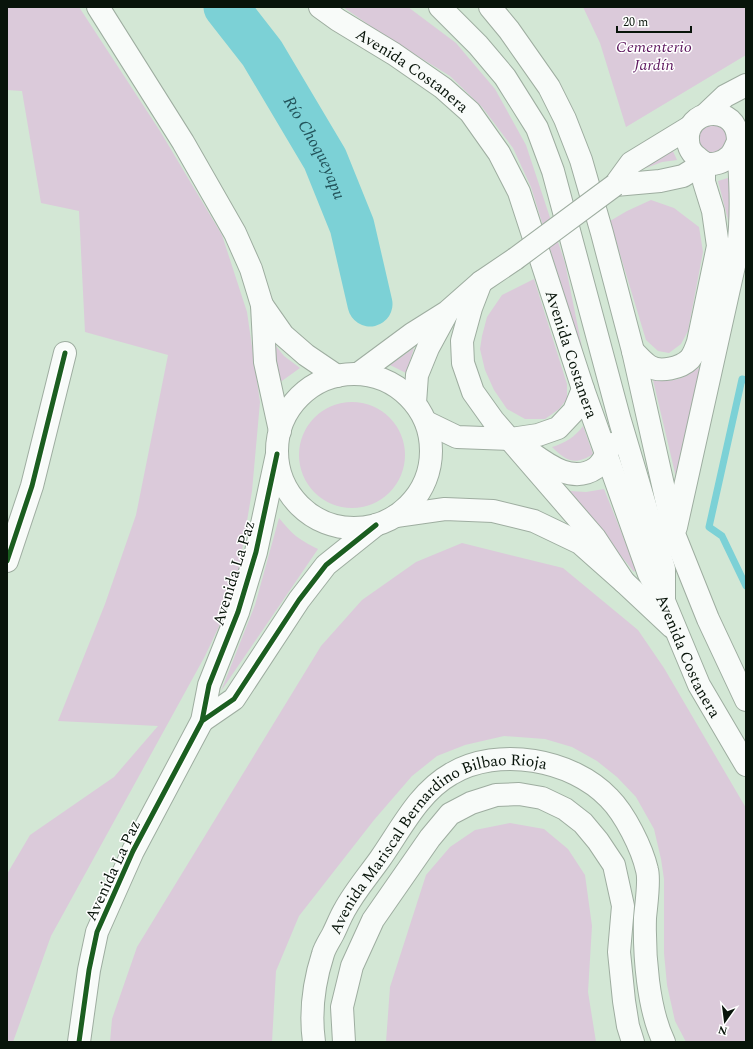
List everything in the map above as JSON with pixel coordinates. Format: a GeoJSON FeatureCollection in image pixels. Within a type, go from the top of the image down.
{"type":"FeatureCollection","features":[{"type":"Feature","properties":{"kind":"main road"},"geometry":{"type":"LineString","coordinates":[[98,7],[183,142],[235,233],[251,269],[262,305],[265,362],[280,431]]}},
{"type":"Feature","properties":{"kind":"main road","name":"Avenida Costanera"},"geometry":{"type":"LineString","coordinates":[[320,7],[338,20],[394,54],[443,88],[470,112],[499,153],[519,192],[583,389],[649,574],[664,601],[699,685],[746,765]]}},
{"type":"Feature","properties":{"kind":"main road"},"geometry":{"type":"LineString","coordinates":[[440,7],[478,45],[505,77],[537,128],[553,171],[620,421],[664,569],[664,601]]}},
{"type":"Feature","properties":{"kind":"main road","name":"Avenida Costanera"},"geometry":{"type":"LineString","coordinates":[[490,7],[509,30],[549,87],[566,119],[581,160],[633,351],[674,534],[708,619],[746,700]]}},
{"type":"Feature","properties":{"kind":"main road"},"geometry":{"type":"LineString","coordinates":[[704,163],[693,154],[688,141],[698,121],[725,96],[746,85]]}},
{"type":"Feature","properties":{"kind":"main road"},"geometry":{"type":"LineString","coordinates":[[674,534],[738,248],[741,209],[742,138],[727,118],[714,113],[698,121],[631,162],[615,185],[515,259],[481,282],[447,312],[412,334],[358,374],[337,376],[318,384],[301,396],[288,412],[280,431],[277,454],[281,477],[293,497],[309,514],[330,524],[353,528],[445,509],[493,511],[534,521],[580,543],[678,633]]}},
{"type":"Feature","properties":{"kind":"main road"},"geometry":{"type":"LineString","coordinates":[[615,185],[660,181],[683,176],[704,163],[718,163],[725,160],[731,155],[742,138]]}},
{"type":"Feature","properties":{"kind":"main road"},"geometry":{"type":"LineString","coordinates":[[633,351],[650,366],[660,369],[680,366],[695,352],[718,246],[713,211],[704,182],[704,163]]}},
{"type":"Feature","properties":{"kind":"main road"},"geometry":{"type":"LineString","coordinates":[[660,181],[684,188],[700,198],[713,211]]}},
{"type":"Feature","properties":{"kind":"main road"},"geometry":{"type":"LineString","coordinates":[[481,282],[471,308],[462,341],[463,363],[473,392],[493,420],[511,438],[595,538],[624,582]]}},
{"type":"Feature","properties":{"kind":"main road"},"geometry":{"type":"LineString","coordinates":[[262,305],[283,336],[306,355],[337,376]]}},
{"type":"Feature","properties":{"kind":"main road"},"geometry":{"type":"LineString","coordinates":[[415,403],[417,374],[428,348],[447,312]]}},
{"type":"Feature","properties":{"kind":"main road"},"geometry":{"type":"LineString","coordinates":[[7,561],[32,486],[66,353]]}},
{"type":"Feature","properties":{"kind":"main road","name":"Avenida La Paz"},"geometry":{"type":"LineString","coordinates":[[202,721],[234,699],[299,600],[326,565],[412,502],[424,484],[431,464],[431,442],[426,422],[415,403],[399,389],[379,379],[358,374]]}},
{"type":"Feature","properties":{"kind":"main road"},"geometry":{"type":"LineString","coordinates":[[426,422],[457,436],[511,438],[538,435],[558,428],[574,412],[583,389]]}},
{"type":"Feature","properties":{"kind":"main road"},"geometry":{"type":"LineString","coordinates":[[511,438],[556,469],[578,475],[597,467],[616,438],[620,421]]}},
{"type":"Feature","properties":{"kind":"main road","name":"Avenida La Paz"},"geometry":{"type":"LineString","coordinates":[[79,1042],[89,970],[97,932],[133,851],[202,721],[209,685],[238,612],[256,552],[277,454]]}},
{"type":"Feature","properties":{"kind":"main road","name":"Avenida Mariscal Bernardino Bilbao Rioja"},"geometry":{"type":"LineString","coordinates":[[314,1042],[313,998],[323,954],[345,909],[417,805],[432,788],[452,773],[478,762],[504,759],[531,760],[560,768],[588,780],[610,798],[626,821],[637,843],[648,871],[645,920],[646,957],[651,1001],[664,1042]]}},
{"type":"Feature","properties":{"kind":"main road","name":"Avenida Mariscal Bernardino Bilbao Rioja"},"geometry":{"type":"LineString","coordinates":[[344,1042],[342,1006],[352,966],[373,920],[430,838],[450,814],[471,803],[496,795],[519,794],[542,798],[565,810],[583,823],[598,841],[614,865],[623,906],[619,952],[628,1026],[633,1042]]}},
{"type":"Feature","properties":{"kind":"green space"},"geometry":{"type":"Polygon","coordinates":[[[7,7],[79,7],[160,131],[222,235],[247,312],[260,402],[252,491],[239,569],[222,620],[205,656],[51,936],[13,1042],[7,1042],[7,874],[30,835],[114,777],[158,726],[58,721],[105,604],[136,515],[168,355],[85,332],[79,211],[41,203],[22,91],[7,90],[7,7]]]}},
{"type":"Feature","properties":{"kind":"green space"},"geometry":{"type":"Polygon","coordinates":[[[343,7],[408,7],[456,43],[495,89],[526,145],[565,263],[585,362],[531,187],[513,148],[482,107],[450,76],[385,36],[343,7]]]}},
{"type":"Feature","properties":{"kind":"green space","name":"Cementerio Jardín"},"geometry":{"type":"Polygon","coordinates":[[[583,7],[746,7],[746,55],[626,127],[600,43],[583,7]]]}},
{"type":"Feature","properties":{"kind":"green space"},"geometry":{"type":"Polygon","coordinates":[[[707,124],[723,126],[730,140],[717,155],[702,151],[699,142],[698,133],[707,124]]]}},
{"type":"Feature","properties":{"kind":"green space"},"geometry":{"type":"Polygon","coordinates":[[[672,149],[677,160],[662,162],[646,168],[645,167],[672,149]]]}},
{"type":"Feature","properties":{"kind":"green space"},"geometry":{"type":"Polygon","coordinates":[[[731,177],[732,235],[718,181],[731,177]]]}},
{"type":"Feature","properties":{"kind":"green space"},"geometry":{"type":"Polygon","coordinates":[[[651,200],[674,208],[699,227],[703,252],[688,331],[681,344],[669,353],[658,351],[646,340],[610,221],[651,200]]]}},
{"type":"Feature","properties":{"kind":"green space"},"geometry":{"type":"Polygon","coordinates":[[[534,279],[567,384],[567,399],[559,409],[545,419],[525,419],[507,409],[494,390],[485,370],[480,349],[487,317],[502,295],[534,279]]]}},
{"type":"Feature","properties":{"kind":"green space"},"geometry":{"type":"Polygon","coordinates":[[[272,341],[284,356],[300,368],[279,383],[272,341]]]}},
{"type":"Feature","properties":{"kind":"green space"},"geometry":{"type":"Polygon","coordinates":[[[414,348],[406,373],[390,365],[414,348]]]}},
{"type":"Feature","properties":{"kind":"green space"},"geometry":{"type":"Polygon","coordinates":[[[704,364],[679,490],[653,380],[675,380],[686,376],[704,364]]]}},
{"type":"Feature","properties":{"kind":"green space"},"geometry":{"type":"Polygon","coordinates":[[[352,402],[372,406],[389,418],[401,435],[405,455],[401,475],[389,492],[372,504],[352,508],[332,504],[315,492],[303,475],[299,455],[303,435],[315,418],[332,406],[352,402]]]}},
{"type":"Feature","properties":{"kind":"green space"},"geometry":{"type":"Polygon","coordinates":[[[583,426],[593,454],[587,458],[576,461],[566,459],[552,447],[569,439],[583,426]]]}},
{"type":"Feature","properties":{"kind":"green space"},"geometry":{"type":"Polygon","coordinates":[[[604,489],[636,569],[634,572],[569,494],[570,491],[586,492],[604,489]]]}},
{"type":"Feature","properties":{"kind":"green space"},"geometry":{"type":"Polygon","coordinates":[[[279,518],[296,536],[318,549],[221,691],[255,605],[279,518]]]}},
{"type":"Feature","properties":{"kind":"green space"},"geometry":{"type":"Polygon","coordinates":[[[462,543],[563,568],[638,630],[664,668],[746,808],[746,1042],[686,1042],[675,1021],[667,985],[664,953],[664,879],[661,859],[654,829],[636,797],[617,777],[597,761],[572,747],[545,739],[504,736],[465,745],[437,756],[412,776],[374,820],[299,916],[276,971],[272,1042],[110,1042],[112,1019],[137,947],[321,646],[362,600],[416,562],[462,543]]]}},
{"type":"Feature","properties":{"kind":"green space"},"geometry":{"type":"Polygon","coordinates":[[[510,823],[544,829],[568,849],[585,875],[592,926],[588,992],[596,1042],[386,1042],[390,987],[426,875],[450,847],[475,830],[510,823]]]}},
{"type":"Feature","properties":{"kind":"waterway","name":"Río Choqueyapu"},"geometry":{"type":"LineString","coordinates":[[226,7],[262,53],[325,159],[352,226],[370,304]]}},
{"type":"Feature","properties":{"kind":"waterway"},"geometry":{"type":"LineString","coordinates":[[746,380],[742,379],[709,527],[722,536],[746,586]]}},
{"type":"Feature","properties":{"kind":"cycle path"},"geometry":{"type":"LineString","coordinates":[[7,561],[32,486],[65,353]]}},
{"type":"Feature","properties":{"kind":"cycle path"},"geometry":{"type":"LineString","coordinates":[[79,1042],[89,970],[97,932],[133,851],[202,721],[209,685],[238,612],[256,552],[277,454]]}},
{"type":"Feature","properties":{"kind":"cycle path"},"geometry":{"type":"LineString","coordinates":[[202,721],[234,699],[299,600],[326,565],[376,525]]}}]}
